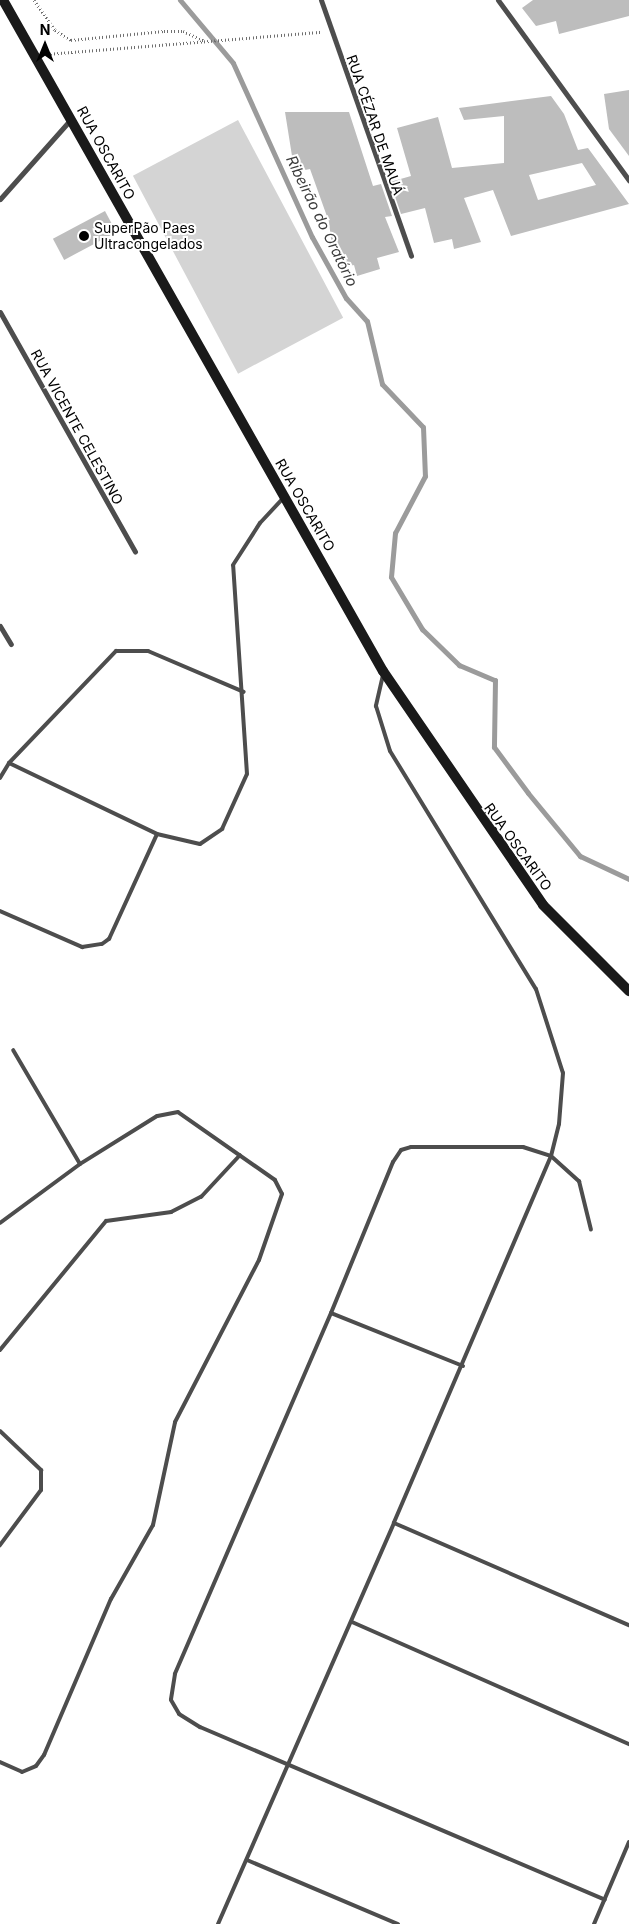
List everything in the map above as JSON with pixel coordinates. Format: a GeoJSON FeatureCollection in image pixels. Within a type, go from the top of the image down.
{"type":"FeatureCollection","features":[{"type":"Feature","properties":{"kind":"main road","name":"RUA OSCARITO"},"geometry":{"type":"LineString","coordinates":[[3,0],[284,498],[384,671],[543,905],[629,991]]}},
{"type":"Feature","properties":{"kind":"street","name":"RUA CÉZAR DE MAUÁ"},"geometry":{"type":"LineString","coordinates":[[321,0],[330,32],[411,256]]}},
{"type":"Feature","properties":{"kind":"street"},"geometry":{"type":"LineString","coordinates":[[498,0],[629,180]]}},
{"type":"Feature","properties":{"kind":"street"},"geometry":{"type":"LineString","coordinates":[[0,199],[71,119]]}},
{"type":"Feature","properties":{"kind":"street","name":"RUA VICENTE CELESTINO"},"geometry":{"type":"LineString","coordinates":[[0,312],[135,552]]}},
{"type":"Feature","properties":{"kind":"street"},"geometry":{"type":"LineString","coordinates":[[0,626],[11,644]]}},
{"type":"Feature","properties":{"kind":"lane"},"geometry":{"type":"LineString","coordinates":[[9,763],[157,834],[200,844],[222,829],[247,774],[244,692],[233,565],[260,523],[284,498]]}},
{"type":"Feature","properties":{"kind":"lane"},"geometry":{"type":"LineString","coordinates":[[0,778],[9,763],[116,651],[148,651],[244,692]]}},
{"type":"Feature","properties":{"kind":"lane"},"geometry":{"type":"LineString","coordinates":[[218,1924],[463,1366],[551,1156],[560,1115],[563,1073],[536,989],[390,751],[376,706],[384,671]]}},
{"type":"Feature","properties":{"kind":"lane"},"geometry":{"type":"LineString","coordinates":[[0,911],[82,947],[102,944],[109,939],[157,834]]}},
{"type":"Feature","properties":{"kind":"lane"},"geometry":{"type":"LineString","coordinates":[[12,1050],[80,1164]]}},
{"type":"Feature","properties":{"kind":"lane"},"geometry":{"type":"LineString","coordinates":[[0,1223],[80,1164],[171,1111],[185,1114],[279,1184],[278,1214],[232,1315],[174,1422],[153,1525],[111,1599],[44,1755],[36,1766],[22,1772],[0,1762]]}},
{"type":"Feature","properties":{"kind":"lane"},"geometry":{"type":"LineString","coordinates":[[591,1230],[579,1181],[551,1156],[523,1147],[430,1145],[401,1150],[367,1221],[331,1313],[171,1691],[173,1707],[200,1727],[605,1900]]}},
{"type":"Feature","properties":{"kind":"lane"},"geometry":{"type":"LineString","coordinates":[[0,1350],[106,1221],[171,1212],[201,1197],[240,1155]]}},
{"type":"Feature","properties":{"kind":"lane"},"geometry":{"type":"LineString","coordinates":[[331,1313],[463,1366]]}},
{"type":"Feature","properties":{"kind":"lane"},"geometry":{"type":"LineString","coordinates":[[0,1431],[41,1470],[41,1490],[0,1545]]}},
{"type":"Feature","properties":{"kind":"lane"},"geometry":{"type":"LineString","coordinates":[[394,1523],[629,1624]]}},
{"type":"Feature","properties":{"kind":"lane"},"geometry":{"type":"LineString","coordinates":[[352,1622],[629,1744]]}},
{"type":"Feature","properties":{"kind":"lane"},"geometry":{"type":"LineString","coordinates":[[594,1924],[629,1842]]}},
{"type":"Feature","properties":{"kind":"lane"},"geometry":{"type":"LineString","coordinates":[[247,1860],[398,1924]]}},
{"type":"Feature","properties":{"kind":"path"},"geometry":{"type":"LineString","coordinates":[[34,0],[55,30],[71,40],[164,31],[183,31],[204,42]]}},
{"type":"Feature","properties":{"kind":"path"},"geometry":{"type":"LineString","coordinates":[[36,58],[56,50],[204,42],[330,32]]}},
{"type":"Feature","properties":{"kind":"shaded area"},"geometry":{"type":"Polygon","coordinates":[[[238,120],[343,318],[238,374],[133,176],[238,120]]]}},
{"type":"Feature","properties":{"kind":"building"},"geometry":{"type":"Polygon","coordinates":[[[533,0],[629,0],[629,16],[559,34],[556,21],[536,26],[522,8],[533,0]]]}},
{"type":"Feature","properties":{"kind":"building"},"geometry":{"type":"Polygon","coordinates":[[[629,90],[629,156],[609,129],[604,94],[629,90]]]}},
{"type":"Feature","properties":{"kind":"building"},"geometry":{"type":"Polygon","coordinates":[[[551,96],[564,114],[578,150],[588,148],[629,204],[511,236],[493,190],[464,198],[481,242],[454,249],[452,239],[434,243],[425,208],[401,214],[390,182],[411,176],[397,128],[438,117],[452,168],[504,163],[504,116],[464,120],[459,108],[551,96]],[[582,163],[529,175],[538,200],[596,185],[582,163]]]}},
{"type":"Feature","properties":{"kind":"building"},"geometry":{"type":"Polygon","coordinates":[[[285,112],[349,112],[373,186],[381,184],[392,216],[385,217],[399,252],[377,258],[380,269],[357,276],[354,265],[343,269],[332,247],[329,222],[310,169],[300,171],[292,156],[285,112]]]}},
{"type":"Feature","properties":{"kind":"building","name":"SuperPão Paes Ultracongelados"},"geometry":{"type":"Polygon","coordinates":[[[105,211],[116,232],[64,260],[53,239],[105,211]]]}},
{"type":"Feature","properties":{"kind":"waterway","name":"Ribeirão do Oratório"},"geometry":{"type":"LineString","coordinates":[[180,0],[233,63],[312,237],[346,298],[367,321],[382,384],[423,427],[425,476],[395,533],[391,577],[422,629],[459,665],[495,680],[494,747],[528,793],[580,856],[629,879]]}},
{"type":"Feature","properties":{"kind":"place","name":"SuperPão Paes Ultracongelados"},"geometry":{"type":"Point","coordinates":[84,236]}}]}
